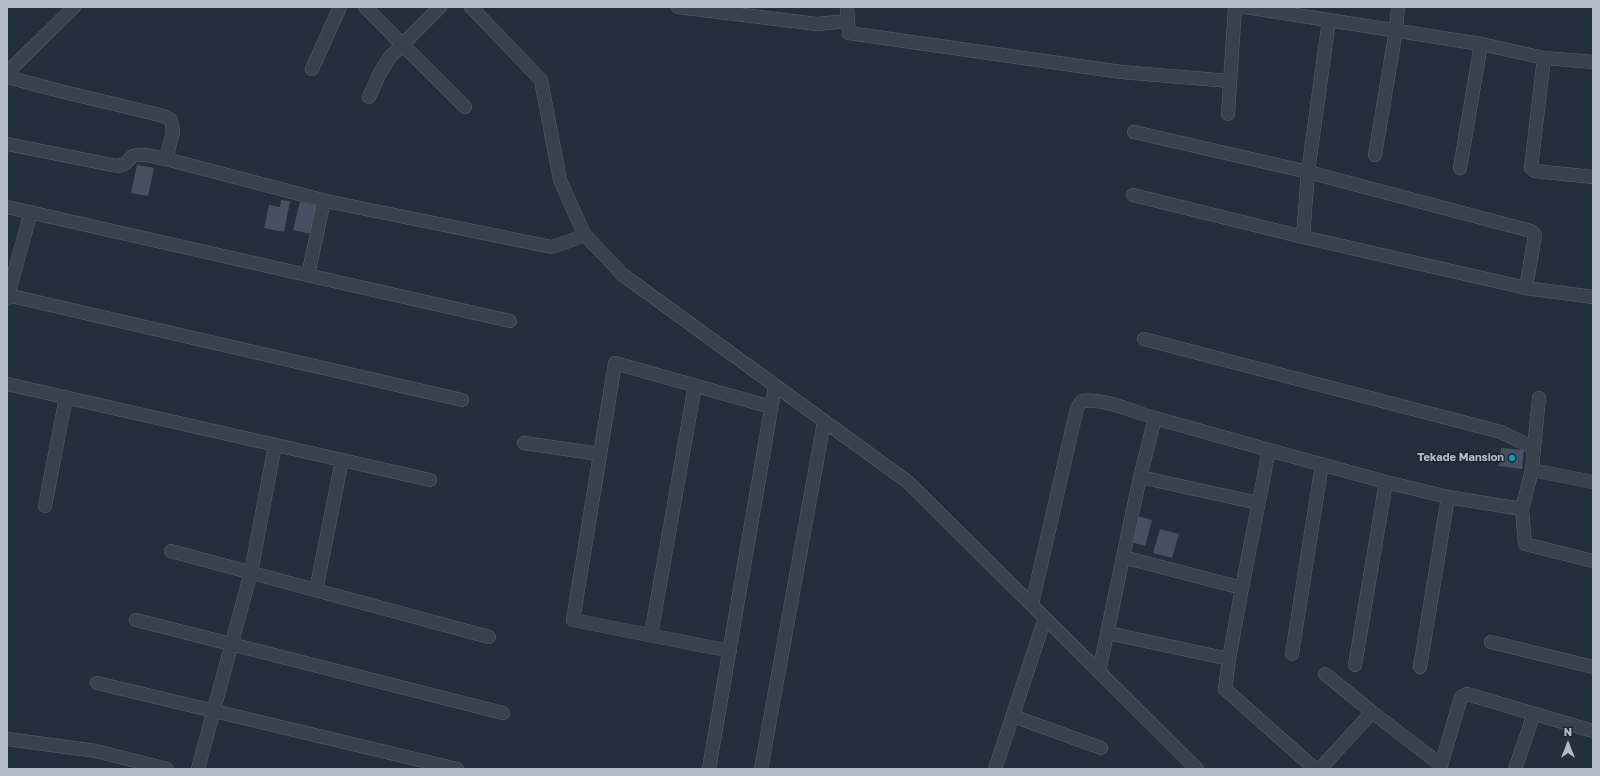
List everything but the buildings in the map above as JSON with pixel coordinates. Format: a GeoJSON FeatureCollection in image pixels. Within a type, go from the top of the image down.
{"type":"FeatureCollection","features":[{"type":"Feature","properties":{"kind":"street"},"geometry":{"type":"LineString","coordinates":[[7,73],[74,7]]}},
{"type":"Feature","properties":{"kind":"street"},"geometry":{"type":"LineString","coordinates":[[312,70],[340,7]]}},
{"type":"Feature","properties":{"kind":"street"},"geometry":{"type":"LineString","coordinates":[[365,7],[465,107]]}},
{"type":"Feature","properties":{"kind":"street"},"geometry":{"type":"LineString","coordinates":[[369,97],[380,72],[390,57],[440,7]]}},
{"type":"Feature","properties":{"kind":"street"},"geometry":{"type":"LineString","coordinates":[[471,7],[541,80],[560,180],[580,237],[623,275],[908,482],[1196,769]]}},
{"type":"Feature","properties":{"kind":"street"},"geometry":{"type":"LineString","coordinates":[[678,7],[817,24],[848,20]]}},
{"type":"Feature","properties":{"kind":"street"},"geometry":{"type":"LineString","coordinates":[[847,7],[849,33],[1121,72],[1229,81]]}},
{"type":"Feature","properties":{"kind":"street"},"geometry":{"type":"LineString","coordinates":[[1228,114],[1235,7]]}},
{"type":"Feature","properties":{"kind":"street"},"geometry":{"type":"LineString","coordinates":[[1245,7],[1481,44],[1544,58],[1593,62]]}},
{"type":"Feature","properties":{"kind":"street"},"geometry":{"type":"LineString","coordinates":[[1375,155],[1396,30],[1398,7]]}},
{"type":"Feature","properties":{"kind":"street"},"geometry":{"type":"LineString","coordinates":[[1303,237],[1308,172],[1329,20]]}},
{"type":"Feature","properties":{"kind":"street"},"geometry":{"type":"LineString","coordinates":[[1460,168],[1481,44]]}},
{"type":"Feature","properties":{"kind":"street"},"geometry":{"type":"LineString","coordinates":[[1544,58],[1531,168],[1535,171],[1593,177]]}},
{"type":"Feature","properties":{"kind":"street"},"geometry":{"type":"LineString","coordinates":[[7,77],[60,92],[164,116],[171,120],[173,132],[166,159]]}},
{"type":"Feature","properties":{"kind":"street"},"geometry":{"type":"LineString","coordinates":[[1134,132],[1308,172],[1531,231],[1535,235],[1526,288]]}},
{"type":"Feature","properties":{"kind":"street"},"geometry":{"type":"LineString","coordinates":[[7,144],[117,166],[124,165],[134,156],[141,155],[166,159],[324,201],[552,247],[580,237]]}},
{"type":"Feature","properties":{"kind":"street"},"geometry":{"type":"LineString","coordinates":[[1134,195],[1303,237],[1526,288],[1593,297]]}},
{"type":"Feature","properties":{"kind":"street"},"geometry":{"type":"LineString","coordinates":[[308,275],[324,201]]}},
{"type":"Feature","properties":{"kind":"street"},"geometry":{"type":"LineString","coordinates":[[7,207],[510,321]]}},
{"type":"Feature","properties":{"kind":"street"},"geometry":{"type":"LineString","coordinates":[[31,212],[7,296],[462,400]]}},
{"type":"Feature","properties":{"kind":"street"},"geometry":{"type":"LineString","coordinates":[[1144,339],[1501,432],[1534,448]]}},
{"type":"Feature","properties":{"kind":"street"},"geometry":{"type":"LineString","coordinates":[[730,651],[573,620],[615,362],[772,407]]}},
{"type":"Feature","properties":{"kind":"street"},"geometry":{"type":"LineString","coordinates":[[7,384],[430,480]]}},
{"type":"Feature","properties":{"kind":"street"},"geometry":{"type":"LineString","coordinates":[[651,635],[695,386]]}},
{"type":"Feature","properties":{"kind":"street"},"geometry":{"type":"LineString","coordinates":[[709,769],[775,386]]}},
{"type":"Feature","properties":{"kind":"street"},"geometry":{"type":"LineString","coordinates":[[45,506],[66,397]]}},
{"type":"Feature","properties":{"kind":"street"},"geometry":{"type":"LineString","coordinates":[[1539,398],[1532,470],[1522,509],[1525,544],[1593,561]]}},
{"type":"Feature","properties":{"kind":"street"},"geometry":{"type":"LineString","coordinates":[[1032,604],[1077,408],[1082,401],[1089,400],[1108,404],[1386,482],[1448,497],[1522,509]]}},
{"type":"Feature","properties":{"kind":"street"},"geometry":{"type":"LineString","coordinates":[[1099,672],[1140,477],[1155,418]]}},
{"type":"Feature","properties":{"kind":"street"},"geometry":{"type":"LineString","coordinates":[[761,769],[824,422]]}},
{"type":"Feature","properties":{"kind":"street"},"geometry":{"type":"LineString","coordinates":[[524,443],[600,454]]}},
{"type":"Feature","properties":{"kind":"street"},"geometry":{"type":"LineString","coordinates":[[198,769],[251,572],[275,445]]}},
{"type":"Feature","properties":{"kind":"street"},"geometry":{"type":"LineString","coordinates":[[1269,450],[1228,659],[1226,689],[1315,769]]}},
{"type":"Feature","properties":{"kind":"street"},"geometry":{"type":"LineString","coordinates":[[316,590],[342,460]]}},
{"type":"Feature","properties":{"kind":"street"},"geometry":{"type":"LineString","coordinates":[[1292,654],[1322,464]]}},
{"type":"Feature","properties":{"kind":"street"},"geometry":{"type":"LineString","coordinates":[[1532,470],[1593,479]]}},
{"type":"Feature","properties":{"kind":"street"},"geometry":{"type":"LineString","coordinates":[[1140,477],[1258,503]]}},
{"type":"Feature","properties":{"kind":"street"},"geometry":{"type":"LineString","coordinates":[[1355,665],[1386,482]]}},
{"type":"Feature","properties":{"kind":"street"},"geometry":{"type":"LineString","coordinates":[[1420,667],[1448,497]]}},
{"type":"Feature","properties":{"kind":"street"},"geometry":{"type":"LineString","coordinates":[[171,551],[489,637]]}},
{"type":"Feature","properties":{"kind":"street"},"geometry":{"type":"LineString","coordinates":[[1123,557],[1242,588]]}},
{"type":"Feature","properties":{"kind":"street"},"geometry":{"type":"LineString","coordinates":[[995,769],[1045,618]]}},
{"type":"Feature","properties":{"kind":"street"},"geometry":{"type":"LineString","coordinates":[[136,620],[503,713]]}},
{"type":"Feature","properties":{"kind":"street"},"geometry":{"type":"LineString","coordinates":[[1108,633],[1228,659]]}},
{"type":"Feature","properties":{"kind":"street"},"geometry":{"type":"LineString","coordinates":[[1491,642],[1593,668]]}},
{"type":"Feature","properties":{"kind":"street"},"geometry":{"type":"LineString","coordinates":[[1325,674],[1440,767],[1461,697],[1467,694],[1593,731]]}},
{"type":"Feature","properties":{"kind":"street"},"geometry":{"type":"LineString","coordinates":[[97,683],[457,769]]}},
{"type":"Feature","properties":{"kind":"street"},"geometry":{"type":"LineString","coordinates":[[1320,769],[1372,712]]}},
{"type":"Feature","properties":{"kind":"street"},"geometry":{"type":"LineString","coordinates":[[1515,769],[1534,714]]}},
{"type":"Feature","properties":{"kind":"street"},"geometry":{"type":"LineString","coordinates":[[1012,716],[1101,748]]}},
{"type":"Feature","properties":{"kind":"street"},"geometry":{"type":"LineString","coordinates":[[7,739],[96,751],[167,769]]}},
{"type":"Feature","properties":{"kind":"place","name":"Tekade Mansion"},"geometry":{"type":"Point","coordinates":[1512,458]}}]}
